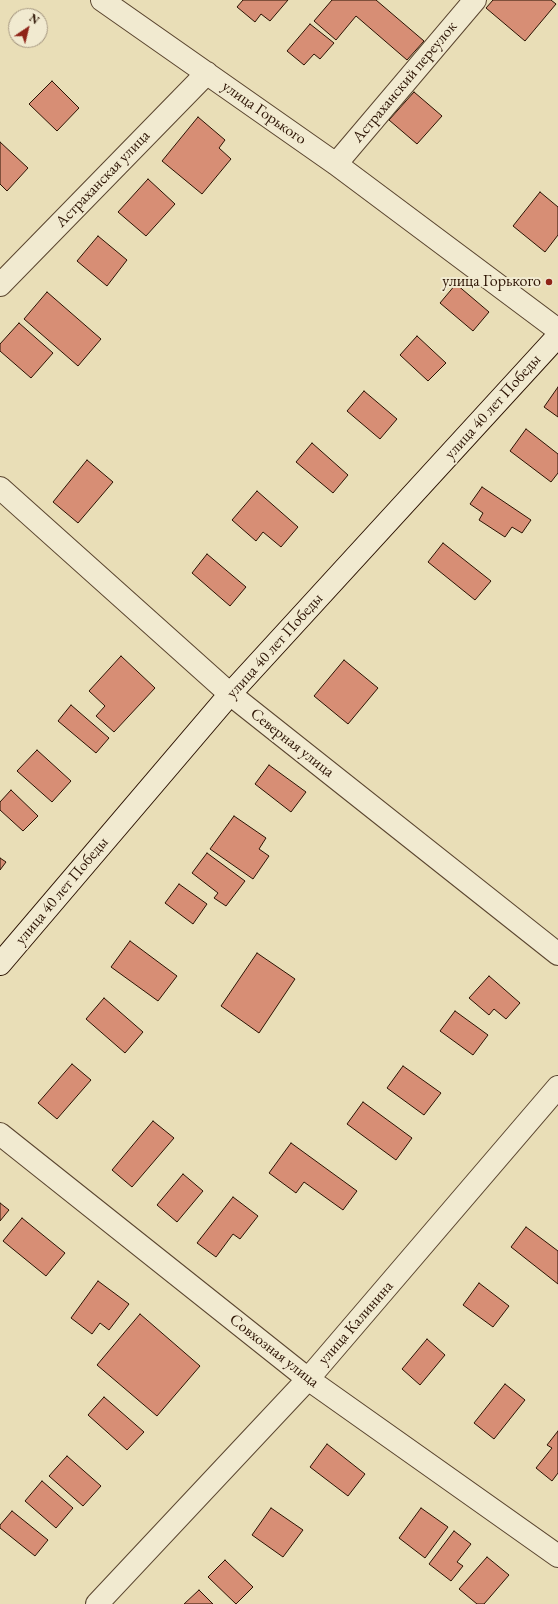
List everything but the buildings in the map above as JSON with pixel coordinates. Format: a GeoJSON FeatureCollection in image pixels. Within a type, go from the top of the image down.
{"type":"FeatureCollection","features":[{"type":"Feature","properties":{"kind":"street","name":"Астраханский переулок"},"geometry":{"type":"LineString","coordinates":[[336,164],[475,0]]}},
{"type":"Feature","properties":{"kind":"street","name":"улица Горького"},"geometry":{"type":"LineString","coordinates":[[116,4],[207,73],[336,164],[558,330]]}},
{"type":"Feature","properties":{"kind":"street","name":"Астраханская улица"},"geometry":{"type":"LineString","coordinates":[[0,285],[207,73]]}},
{"type":"Feature","properties":{"kind":"street","name":"улица 40 лет Победы"},"geometry":{"type":"LineString","coordinates":[[0,964],[230,694],[558,336]]}},
{"type":"Feature","properties":{"kind":"street","name":"Северная улица"},"geometry":{"type":"LineString","coordinates":[[0,488],[230,694],[558,954]]}},
{"type":"Feature","properties":{"kind":"street","name":"улица Калинина"},"geometry":{"type":"LineString","coordinates":[[97,1604],[308,1379],[558,1087]]}},
{"type":"Feature","properties":{"kind":"street","name":"Совхозная улица"},"geometry":{"type":"LineString","coordinates":[[0,1134],[308,1379],[558,1556]]}},
{"type":"Feature","properties":{"kind":"place","name":"улица Горького"},"geometry":{"type":"Point","coordinates":[549,282]}}]}
